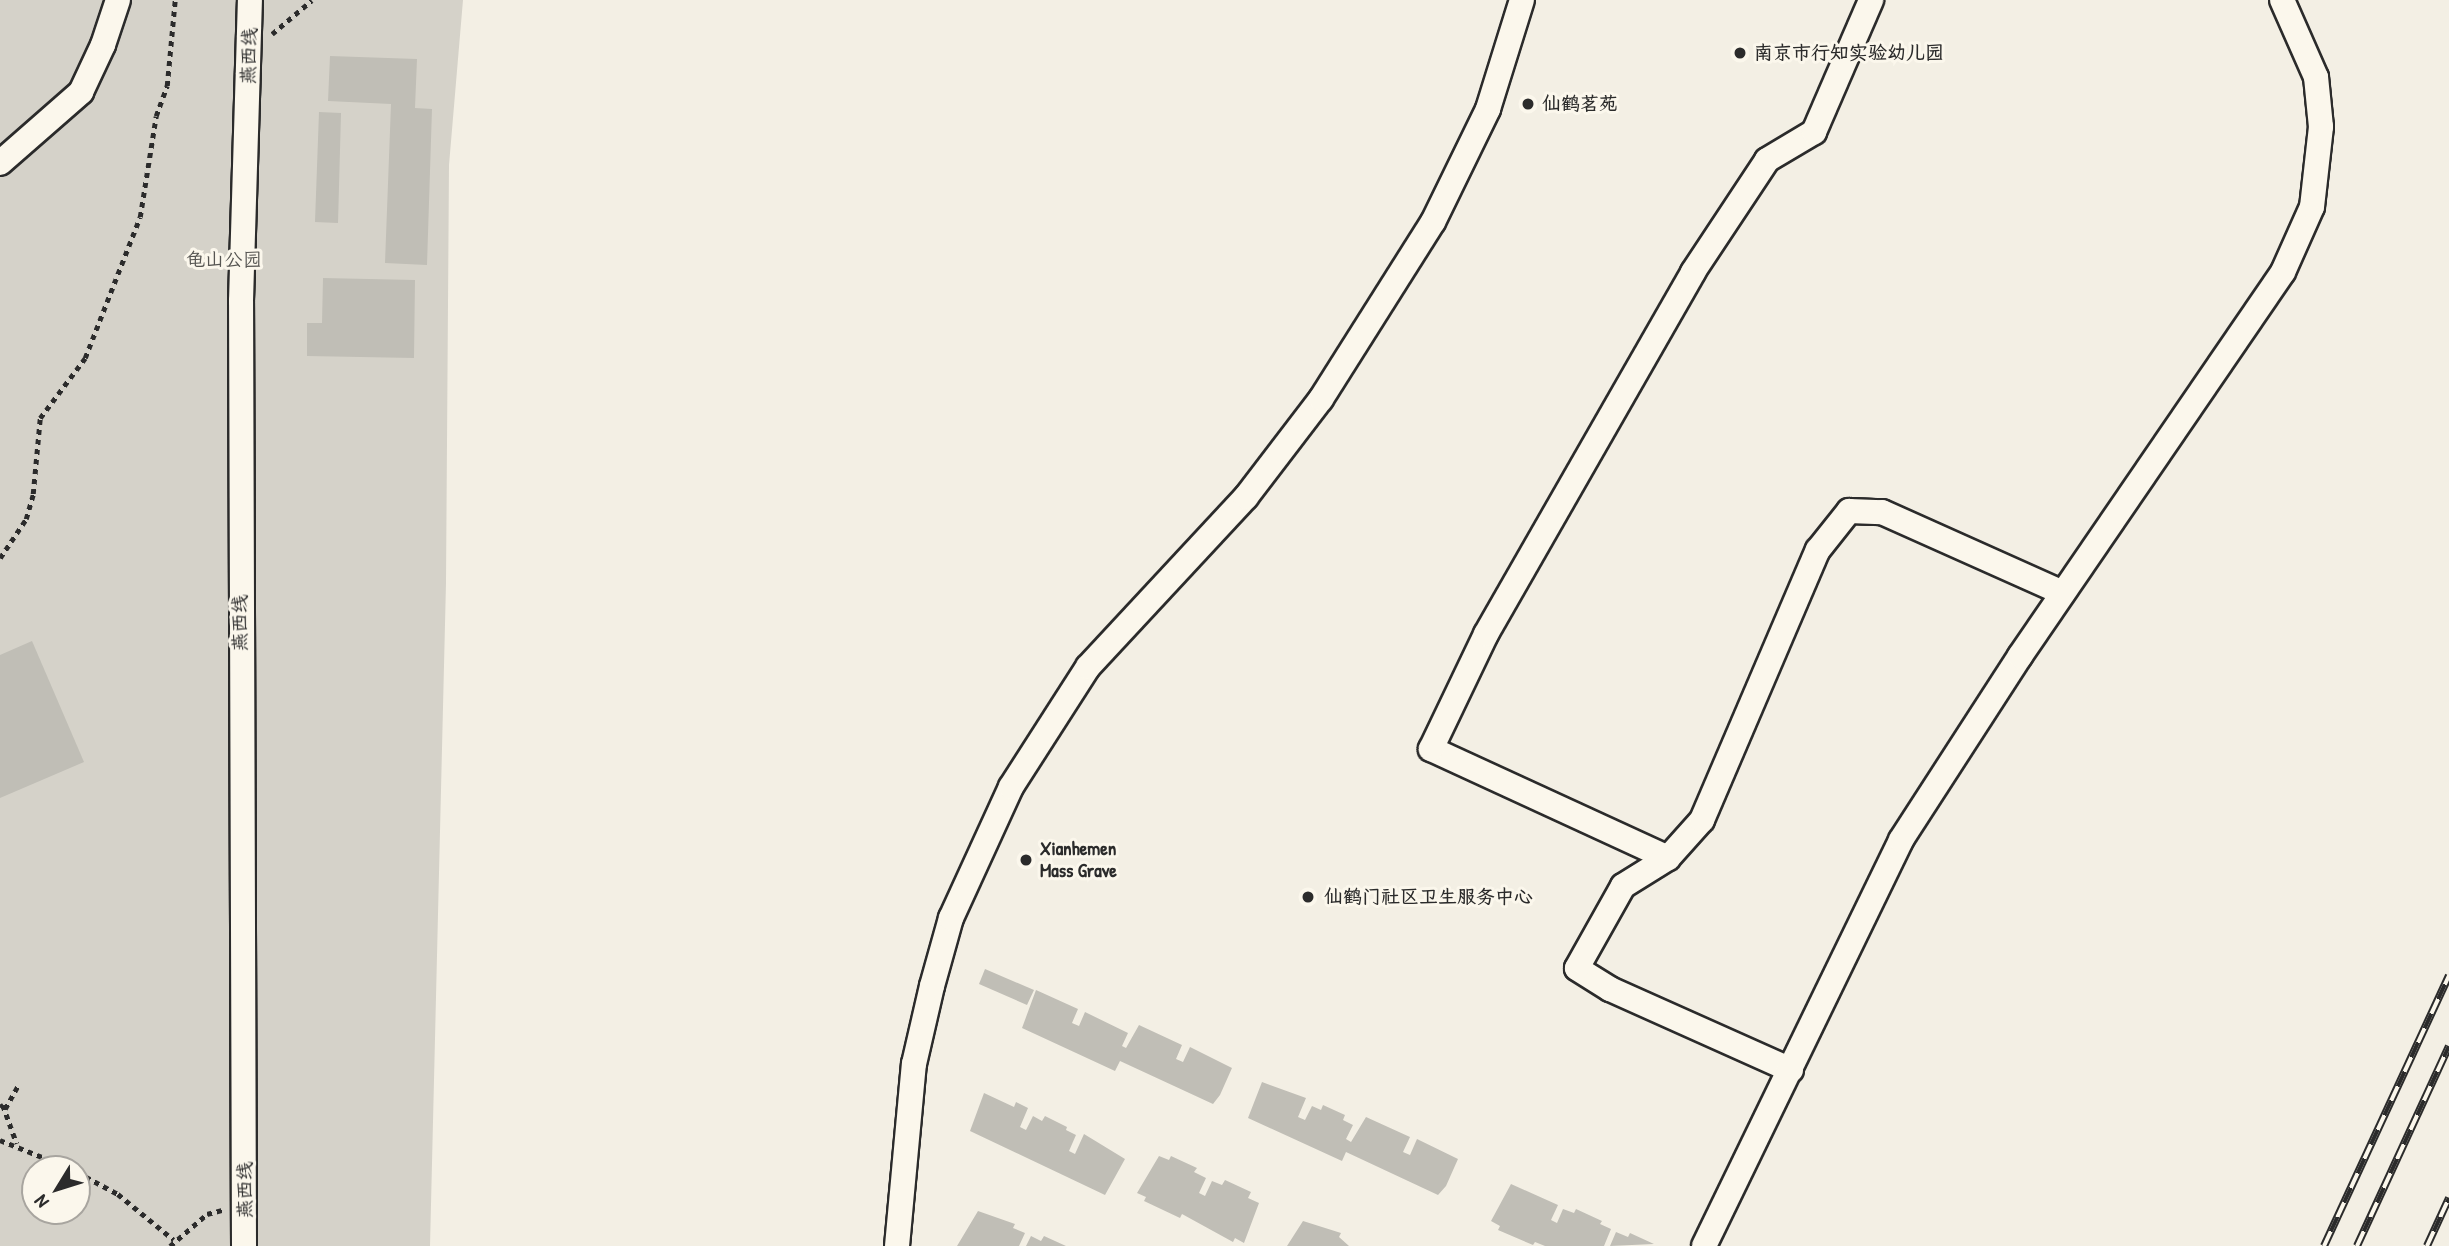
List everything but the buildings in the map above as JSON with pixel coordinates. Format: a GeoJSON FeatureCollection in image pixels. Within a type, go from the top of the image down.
{"type":"FeatureCollection","features":[{"type":"Feature","properties":{"kind":"street"},"geometry":{"type":"LineString","coordinates":[[0,163],[80,92],[103,45],[118,0]]}},
{"type":"Feature","properties":{"kind":"street","name":"燕西线"},"geometry":{"type":"LineString","coordinates":[[244,1246],[246,1202],[240,301],[250,0]]}},
{"type":"Feature","properties":{"kind":"street"},"geometry":{"type":"LineString","coordinates":[[897,1246],[914,1064],[932,986],[951,918],[1011,787],[1088,667],[1247,497],[1321,399],[1433,222],[1488,108],[1522,0]]}},
{"type":"Feature","properties":{"kind":"street"},"geometry":{"type":"LineString","coordinates":[[1668,858],[1431,749],[1486,634],[1693,272],[1767,160],[1814,132],[1871,0]]}},
{"type":"Feature","properties":{"kind":"street"},"geometry":{"type":"LineString","coordinates":[[1704,1246],[1900,840],[2063,593],[2283,272],[2312,207],[2321,127],[2316,77],[2282,0]]}},
{"type":"Feature","properties":{"kind":"street"},"geometry":{"type":"LineString","coordinates":[[1791,1070],[1610,989],[1577,968],[1623,887],[1668,858],[1702,820],[1818,550],[1849,511],[1882,512],[2063,593]]}},
{"type":"Feature","properties":{"kind":"path"},"geometry":{"type":"LineString","coordinates":[[0,558],[26,519],[33,494],[40,418],[85,358],[140,217],[156,116],[167,86],[176,0]]}},
{"type":"Feature","properties":{"kind":"path"},"geometry":{"type":"LineString","coordinates":[[249,43],[266,39],[312,0]]}},
{"type":"Feature","properties":{"kind":"path"},"geometry":{"type":"LineString","coordinates":[[17,1144],[3,1108],[18,1086]]}},
{"type":"Feature","properties":{"kind":"path"},"geometry":{"type":"LineString","coordinates":[[0,1140],[41,1155]]}},
{"type":"Feature","properties":{"kind":"path"},"geometry":{"type":"LineString","coordinates":[[91,1180],[118,1194],[174,1240]]}},
{"type":"Feature","properties":{"kind":"path"},"geometry":{"type":"LineString","coordinates":[[170,1246],[207,1214],[246,1202]]}},
{"type":"Feature","properties":{"kind":"green space","name":"龟山公园"},"geometry":{"type":"Polygon","coordinates":[[[0,0],[463,0],[449,165],[446,583],[430,1246],[0,1246],[0,0]]]}},
{"type":"Feature","properties":{"kind":"railway"},"geometry":{"type":"LineString","coordinates":[[2324,1246],[2449,975]]}},
{"type":"Feature","properties":{"kind":"railway"},"geometry":{"type":"LineString","coordinates":[[2357,1246],[2449,1046]]}},
{"type":"Feature","properties":{"kind":"railway"},"geometry":{"type":"LineString","coordinates":[[2427,1246],[2449,1198]]}},
{"type":"Feature","properties":{"kind":"place","name":"南京市行知实验幼儿园"},"geometry":{"type":"Point","coordinates":[1740,53]}},
{"type":"Feature","properties":{"kind":"place","name":"仙鹤茗苑"},"geometry":{"type":"Point","coordinates":[1528,104]}},
{"type":"Feature","properties":{"kind":"place","name":"Xianhemen Mass Grave"},"geometry":{"type":"Point","coordinates":[1026,860]}},
{"type":"Feature","properties":{"kind":"place","name":"仙鹤门社区卫生服务中心"},"geometry":{"type":"Point","coordinates":[1308,897]}}]}
